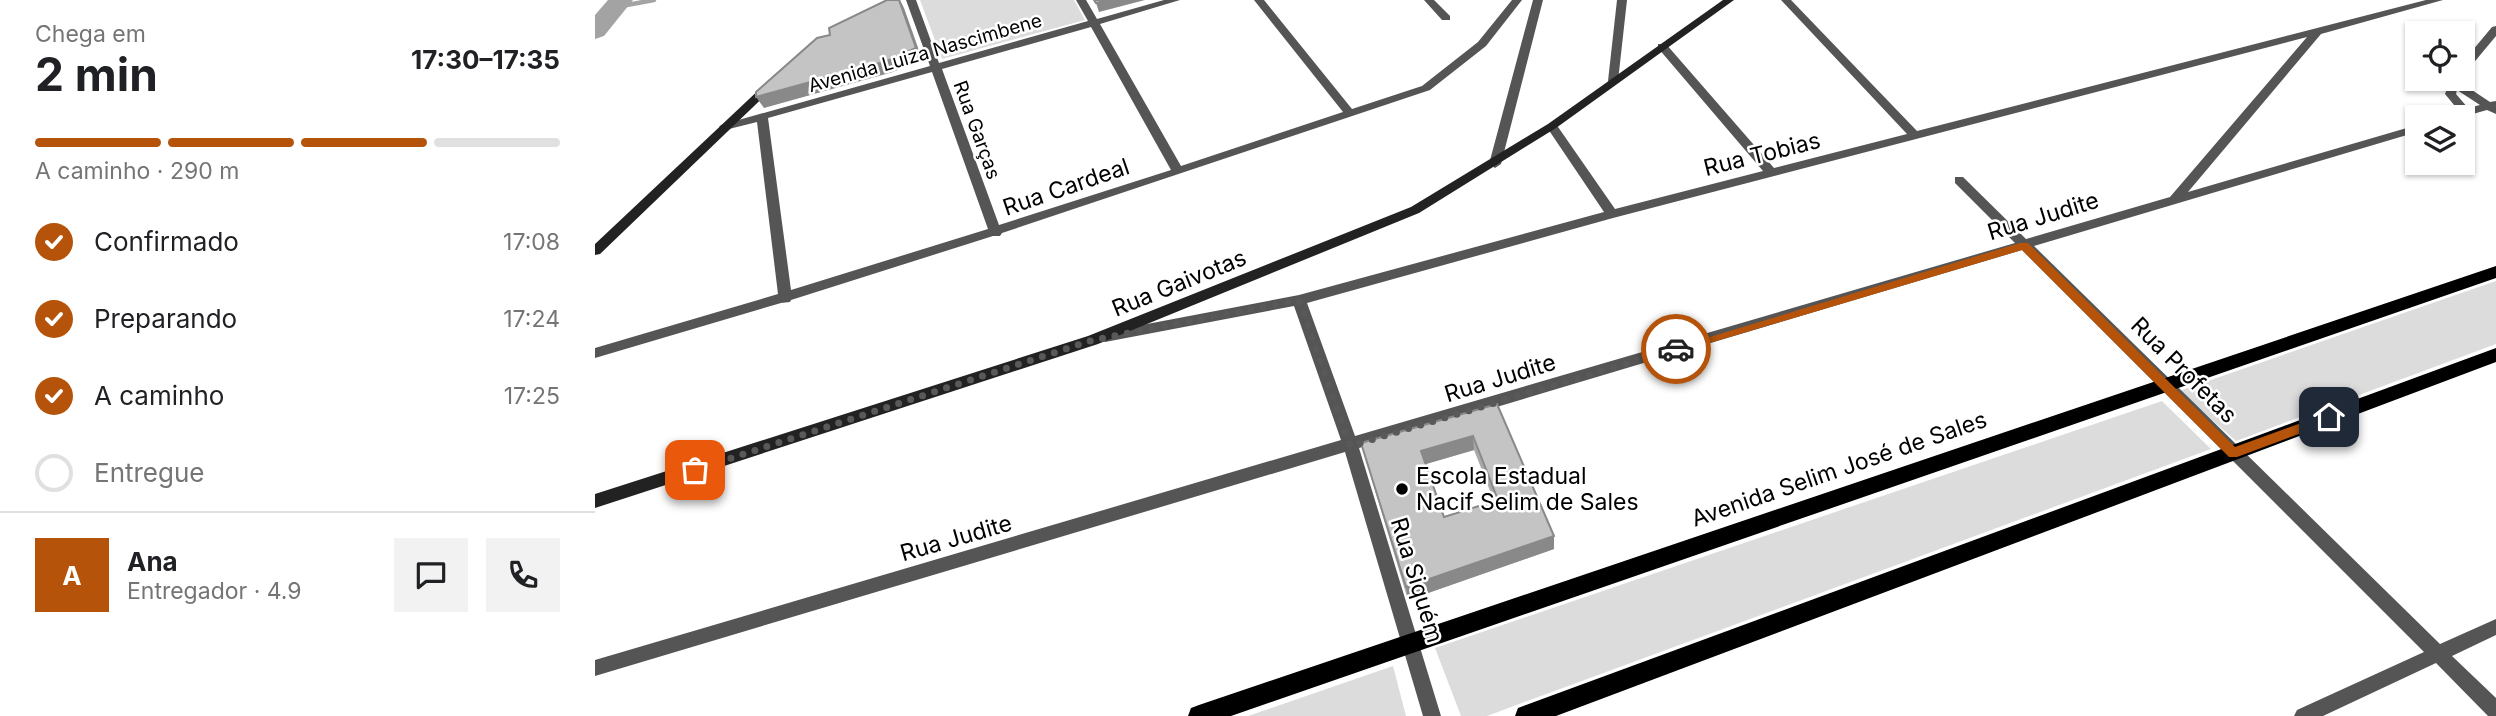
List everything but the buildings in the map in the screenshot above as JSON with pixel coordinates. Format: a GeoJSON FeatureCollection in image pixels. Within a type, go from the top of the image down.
{"type":"FeatureCollection","features":[{"type":"Feature","properties":{"kind":"main road","name":"Avenida Selim José de Sales"},"geometry":{"type":"LineString","coordinates":[[1199,716],[2496,272]]}},
{"type":"Feature","properties":{"kind":"main road"},"geometry":{"type":"LineString","coordinates":[[1526,716],[2496,355]]}},
{"type":"Feature","properties":{"kind":"street"},"geometry":{"type":"LineString","coordinates":[[1081,0],[1178,172]]}},
{"type":"Feature","properties":{"kind":"street","name":"Avenida Luiza Nascimbene"},"geometry":{"type":"LineString","coordinates":[[725,127],[1175,0]]}},
{"type":"Feature","properties":{"kind":"street"},"geometry":{"type":"LineString","coordinates":[[1259,0],[1350,114]]}},
{"type":"Feature","properties":{"kind":"street"},"geometry":{"type":"LineString","coordinates":[[1429,0],[1446,18]]}},
{"type":"Feature","properties":{"kind":"street","name":"Rua Cardeal"},"geometry":{"type":"LineString","coordinates":[[595,353],[785,299],[996,233],[1426,88],[1482,44],[1517,0]]}},
{"type":"Feature","properties":{"kind":"street"},"geometry":{"type":"LineString","coordinates":[[1495,164],[1538,0]]}},
{"type":"Feature","properties":{"kind":"street"},"geometry":{"type":"LineString","coordinates":[[1613,82],[1622,0]]}},
{"type":"Feature","properties":{"kind":"street","name":"Rua Gaivotas"},"geometry":{"type":"LineString","coordinates":[[595,501],[1093,340],[1415,210],[1495,164],[1552,127],[1729,0]]}},
{"type":"Feature","properties":{"kind":"street"},"geometry":{"type":"LineString","coordinates":[[1786,0],[1916,136]]}},
{"type":"Feature","properties":{"kind":"street","name":"Rua Tobias"},"geometry":{"type":"LineString","coordinates":[[1093,340],[1299,300],[1612,214],[2438,0]]}},
{"type":"Feature","properties":{"kind":"street","name":"Rua Garças"},"geometry":{"type":"LineString","coordinates":[[905,1],[935,68],[996,233]]}},
{"type":"Feature","properties":{"kind":"street"},"geometry":{"type":"LineString","coordinates":[[2475,55],[2496,29]]}},
{"type":"Feature","properties":{"kind":"street"},"geometry":{"type":"LineString","coordinates":[[2173,201],[2316,33]]}},
{"type":"Feature","properties":{"kind":"street"},"geometry":{"type":"LineString","coordinates":[[1662,46],[1772,174]]}},
{"type":"Feature","properties":{"kind":"street"},"geometry":{"type":"LineString","coordinates":[[595,251],[782,74]]}},
{"type":"Feature","properties":{"kind":"street"},"geometry":{"type":"LineString","coordinates":[[2451,91],[2450,94],[2459,105]]}},
{"type":"Feature","properties":{"kind":"street"},"geometry":{"type":"LineString","coordinates":[[2470,91],[2493,107]]}},
{"type":"Feature","properties":{"kind":"street"},"geometry":{"type":"LineString","coordinates":[[2475,111],[2493,107]]}},
{"type":"Feature","properties":{"kind":"street"},"geometry":{"type":"LineString","coordinates":[[762,117],[785,299]]}},
{"type":"Feature","properties":{"kind":"street"},"geometry":{"type":"LineString","coordinates":[[1552,127],[1612,214]]}},
{"type":"Feature","properties":{"kind":"street","name":"Rua Judite"},"geometry":{"type":"LineString","coordinates":[[595,668],[2405,132]]}},
{"type":"Feature","properties":{"kind":"street","name":"Rua Profetas"},"geometry":{"type":"LineString","coordinates":[[1959,180],[2496,711]]}},
{"type":"Feature","properties":{"kind":"street","name":"Rua Siquém"},"geometry":{"type":"LineString","coordinates":[[1299,300],[1350,446],[1432,716]]}},
{"type":"Feature","properties":{"kind":"street"},"geometry":{"type":"LineString","coordinates":[[2302,716],[2496,627]]}},
{"type":"Feature","properties":{"kind":"shaded area"},"geometry":{"type":"Polygon","coordinates":[[[920,0],[1074,0],[1085,20],[942,59],[920,0]]]}},
{"type":"Feature","properties":{"kind":"shaded area"},"geometry":{"type":"Polygon","coordinates":[[[2496,281],[2496,344],[2236,441],[2179,391],[2496,281]]]}},
{"type":"Feature","properties":{"kind":"shaded area"},"geometry":{"type":"Polygon","coordinates":[[[2162,401],[2211,449],[1487,716],[1461,716],[1435,648],[2162,401]]]}},
{"type":"Feature","properties":{"kind":"shaded area"},"geometry":{"type":"Polygon","coordinates":[[[1393,666],[1406,716],[1248,716],[1393,666]]]}},
{"type":"Feature","properties":{"kind":"waterway"},"geometry":{"type":"LineString","coordinates":[[595,31],[621,0]]}},
{"type":"Feature","properties":{"kind":"waterway"},"geometry":{"type":"LineString","coordinates":[[616,7],[654,0]]}},
{"type":"Feature","properties":{"kind":"way so far"},"geometry":{"type":"LineString","coordinates":[[695,470],[944,391],[1093,340],[1299,300],[1350,446],[1676,349]]}},
{"type":"Feature","properties":{"kind":"place","name":"Escola Estadual Nacif Selim de Sales"},"geometry":{"type":"Point","coordinates":[1402,489]}},
{"type":"Feature","properties":{"kind":"route"},"geometry":{"type":"LineString","coordinates":[[1676,349],[2024,245],[2233,453],[2329,417]]}}]}
